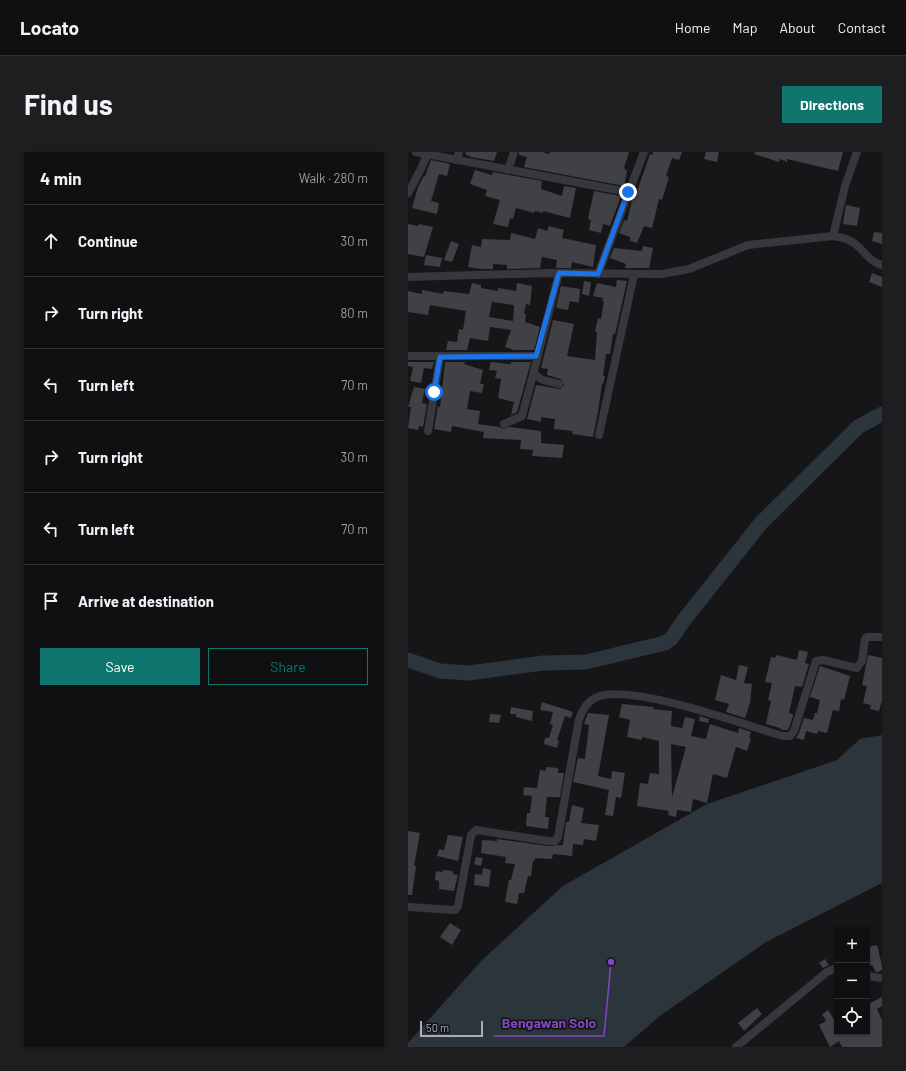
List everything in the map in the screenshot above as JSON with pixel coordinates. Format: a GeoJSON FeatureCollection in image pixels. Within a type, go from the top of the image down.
{"type":"FeatureCollection","features":[{"type":"Feature","properties":{"kind":"street"},"geometry":{"type":"LineString","coordinates":[[416,152],[427,155],[458,156],[508,170],[628,192]]}},
{"type":"Feature","properties":{"kind":"street"},"geometry":{"type":"LineString","coordinates":[[508,170],[514,152]]}},
{"type":"Feature","properties":{"kind":"street"},"geometry":{"type":"LineString","coordinates":[[598,274],[644,152]]}},
{"type":"Feature","properties":{"kind":"street"},"geometry":{"type":"LineString","coordinates":[[833,236],[845,186],[856,152]]}},
{"type":"Feature","properties":{"kind":"street"},"geometry":{"type":"LineString","coordinates":[[408,193],[422,169],[427,155]]}},
{"type":"Feature","properties":{"kind":"street"},"geometry":{"type":"LineString","coordinates":[[408,277],[559,273],[634,275],[662,274],[689,269],[748,245],[833,236],[843,238],[854,243],[873,261],[882,265]]}},
{"type":"Feature","properties":{"kind":"street"},"geometry":{"type":"LineString","coordinates":[[504,424],[522,416],[534,371],[536,356],[559,273]]}},
{"type":"Feature","properties":{"kind":"street"},"geometry":{"type":"LineString","coordinates":[[599,435],[634,275]]}},
{"type":"Feature","properties":{"kind":"street"},"geometry":{"type":"LineString","coordinates":[[408,356],[536,356]]}},
{"type":"Feature","properties":{"kind":"street"},"geometry":{"type":"LineString","coordinates":[[428,431],[440,357]]}},
{"type":"Feature","properties":{"kind":"street"},"geometry":{"type":"LineString","coordinates":[[534,371],[538,378],[559,384]]}},
{"type":"Feature","properties":{"kind":"street"},"geometry":{"type":"LineString","coordinates":[[408,907],[455,910],[458,906],[471,835],[476,830],[548,841],[554,840],[558,837],[579,719],[586,704],[596,697],[610,693],[653,698],[689,707],[782,736],[790,736],[794,731],[816,661],[823,660],[857,668],[862,661],[865,639],[882,637]]}},
{"type":"Feature","properties":{"kind":"street"},"geometry":{"type":"LineString","coordinates":[[736,1047],[827,972],[834,969]]}},
{"type":"Feature","properties":{"kind":"street"},"geometry":{"type":"LineString","coordinates":[[870,976],[882,978]]}},
{"type":"Feature","properties":{"kind":"shaded area"},"geometry":{"type":"Polygon","coordinates":[[[882,735],[882,883],[766,942],[661,1015],[624,1047],[408,1047],[408,1043],[481,961],[563,886],[707,804],[837,760],[860,739],[882,735]]]}},
{"type":"Feature","properties":{"kind":"building"},"geometry":{"type":"Polygon","coordinates":[[[466,152],[497,152],[494,161],[471,157],[465,154],[466,152]]]}},
{"type":"Feature","properties":{"kind":"building"},"geometry":{"type":"Polygon","coordinates":[[[519,152],[542,152],[549,154],[550,152],[629,152],[624,168],[627,171],[624,186],[524,167],[527,157],[519,155],[519,152]]]}},
{"type":"Feature","properties":{"kind":"building"},"geometry":{"type":"Polygon","coordinates":[[[653,152],[682,152],[679,160],[672,158],[666,176],[669,177],[662,200],[659,199],[652,228],[644,226],[637,243],[630,241],[630,237],[619,233],[624,220],[627,221],[632,200],[634,200],[650,154],[653,155],[653,152]]]}},
{"type":"Feature","properties":{"kind":"building"},"geometry":{"type":"Polygon","coordinates":[[[706,152],[719,152],[717,162],[704,159],[706,152]]]}},
{"type":"Feature","properties":{"kind":"building"},"geometry":{"type":"Polygon","coordinates":[[[755,152],[843,152],[838,171],[787,159],[787,162],[780,159],[779,162],[754,154],[755,152]]]}},
{"type":"Feature","properties":{"kind":"building"},"geometry":{"type":"Polygon","coordinates":[[[431,160],[450,164],[447,176],[439,174],[431,201],[439,203],[437,214],[412,208],[418,187],[425,176],[431,160]]]}},
{"type":"Feature","properties":{"kind":"building"},"geometry":{"type":"Polygon","coordinates":[[[475,170],[492,175],[493,172],[542,181],[541,189],[562,196],[564,186],[576,188],[570,218],[543,211],[543,213],[535,211],[534,213],[516,208],[513,219],[510,218],[508,227],[493,224],[500,200],[485,196],[487,190],[470,184],[475,170]]]}},
{"type":"Feature","properties":{"kind":"building"},"geometry":{"type":"Polygon","coordinates":[[[594,191],[621,196],[610,226],[603,224],[601,233],[589,230],[591,220],[588,219],[594,191]]]}},
{"type":"Feature","properties":{"kind":"building"},"geometry":{"type":"Polygon","coordinates":[[[846,205],[860,208],[857,226],[843,224],[846,205]]]}},
{"type":"Feature","properties":{"kind":"building"},"geometry":{"type":"Polygon","coordinates":[[[408,224],[418,226],[419,224],[433,227],[424,257],[408,254],[408,224]]]}},
{"type":"Feature","properties":{"kind":"building"},"geometry":{"type":"Polygon","coordinates":[[[549,226],[564,230],[562,238],[596,245],[593,267],[572,262],[571,268],[556,268],[557,260],[542,257],[540,268],[507,269],[507,265],[493,264],[493,269],[468,267],[472,245],[481,247],[482,239],[510,240],[511,233],[535,239],[538,228],[547,231],[549,226]]]}},
{"type":"Feature","properties":{"kind":"building"},"geometry":{"type":"Polygon","coordinates":[[[874,232],[882,233],[882,244],[872,241],[874,232]]]}},
{"type":"Feature","properties":{"kind":"building"},"geometry":{"type":"Polygon","coordinates":[[[451,241],[459,244],[452,262],[444,260],[451,241]]]}},
{"type":"Feature","properties":{"kind":"building"},"geometry":{"type":"Polygon","coordinates":[[[643,246],[653,248],[649,268],[625,268],[626,264],[610,258],[614,248],[642,251],[643,246]]]}},
{"type":"Feature","properties":{"kind":"building"},"geometry":{"type":"Polygon","coordinates":[[[426,255],[442,258],[440,267],[424,265],[426,255]]]}},
{"type":"Feature","properties":{"kind":"building"},"geometry":{"type":"Polygon","coordinates":[[[872,273],[882,277],[882,287],[869,282],[872,273]]]}},
{"type":"Feature","properties":{"kind":"building"},"geometry":{"type":"Polygon","coordinates":[[[617,280],[627,281],[615,334],[613,334],[610,354],[606,354],[603,376],[605,376],[602,384],[593,437],[572,434],[573,431],[554,429],[555,419],[541,417],[541,422],[527,419],[536,385],[560,389],[564,385],[561,379],[547,375],[548,369],[541,368],[553,320],[574,324],[567,356],[595,360],[597,332],[595,331],[598,318],[601,319],[604,301],[602,301],[603,298],[593,296],[597,283],[616,287],[617,280]]]}},
{"type":"Feature","properties":{"kind":"building"},"geometry":{"type":"Polygon","coordinates":[[[584,281],[591,282],[589,296],[582,294],[584,281]]]}},
{"type":"Feature","properties":{"kind":"building"},"geometry":{"type":"Polygon","coordinates":[[[472,283],[481,285],[481,288],[498,291],[498,288],[516,291],[517,283],[532,286],[530,305],[526,304],[524,314],[526,314],[525,322],[540,327],[534,350],[514,350],[505,347],[511,330],[490,327],[488,341],[470,338],[467,350],[446,350],[448,341],[457,342],[459,329],[463,330],[466,311],[430,305],[428,315],[408,312],[408,291],[422,294],[422,290],[443,294],[444,291],[469,294],[472,283]],[[492,302],[489,317],[513,321],[514,305],[492,302]]]}},
{"type":"Feature","properties":{"kind":"building"},"geometry":{"type":"Polygon","coordinates":[[[561,286],[580,289],[579,303],[570,301],[568,310],[556,308],[561,286]]]}},
{"type":"Feature","properties":{"kind":"building"},"geometry":{"type":"Polygon","coordinates":[[[408,362],[434,362],[432,369],[424,368],[421,383],[410,381],[413,367],[408,366],[408,362]]]}},
{"type":"Feature","properties":{"kind":"building"},"geometry":{"type":"Polygon","coordinates":[[[445,362],[465,362],[464,364],[483,370],[480,384],[484,384],[482,393],[470,391],[467,409],[480,411],[478,424],[500,427],[503,429],[510,427],[541,431],[541,443],[564,445],[562,458],[532,456],[533,450],[520,449],[521,440],[483,438],[484,432],[452,426],[451,432],[434,429],[438,406],[440,407],[445,362]]]}},
{"type":"Feature","properties":{"kind":"building"},"geometry":{"type":"Polygon","coordinates":[[[491,362],[511,364],[511,362],[531,362],[517,412],[511,415],[514,402],[498,398],[501,379],[495,378],[497,371],[489,370],[491,362]]]}},
{"type":"Feature","properties":{"kind":"building"},"geometry":{"type":"Polygon","coordinates":[[[414,387],[425,389],[422,403],[427,404],[423,427],[419,426],[418,430],[408,428],[411,407],[408,407],[414,387]]]}},
{"type":"Feature","properties":{"kind":"building"},"geometry":{"type":"Polygon","coordinates":[[[799,650],[808,652],[805,663],[809,664],[802,687],[795,686],[789,713],[793,714],[793,716],[789,728],[787,730],[783,730],[766,724],[771,701],[768,700],[772,683],[765,682],[771,657],[775,658],[776,655],[797,660],[799,650]]]}},
{"type":"Feature","properties":{"kind":"building"},"geometry":{"type":"Polygon","coordinates":[[[868,655],[882,658],[882,700],[879,711],[870,709],[871,705],[863,703],[867,686],[862,685],[868,655]]]}},
{"type":"Feature","properties":{"kind":"building"},"geometry":{"type":"Polygon","coordinates":[[[739,665],[748,667],[744,683],[752,684],[750,703],[745,718],[726,712],[729,704],[715,700],[721,675],[736,680],[739,665]]]}},
{"type":"Feature","properties":{"kind":"building"},"geometry":{"type":"Polygon","coordinates":[[[820,666],[850,676],[844,700],[841,699],[839,711],[833,710],[827,733],[818,731],[817,734],[806,731],[804,740],[796,738],[804,718],[813,720],[815,713],[817,713],[820,700],[810,697],[820,666]]]}},
{"type":"Feature","properties":{"kind":"building"},"geometry":{"type":"Polygon","coordinates":[[[542,702],[573,712],[571,718],[565,716],[557,740],[559,741],[557,748],[544,744],[545,738],[549,738],[553,725],[550,724],[553,712],[540,710],[542,702]]]}},
{"type":"Feature","properties":{"kind":"building"},"geometry":{"type":"Polygon","coordinates":[[[622,704],[654,707],[653,709],[672,711],[671,726],[682,728],[685,717],[695,719],[691,736],[706,739],[710,724],[738,733],[739,728],[751,732],[749,738],[751,739],[747,751],[736,747],[727,778],[713,774],[707,803],[693,799],[691,812],[677,810],[676,817],[668,815],[669,811],[637,806],[640,783],[648,784],[650,773],[659,774],[659,741],[642,737],[642,740],[627,737],[630,720],[619,717],[622,704]],[[671,744],[672,797],[686,747],[671,744]]]}},
{"type":"Feature","properties":{"kind":"building"},"geometry":{"type":"Polygon","coordinates":[[[511,707],[533,711],[532,721],[516,717],[516,714],[510,714],[511,707]]]}},
{"type":"Feature","properties":{"kind":"building"},"geometry":{"type":"Polygon","coordinates":[[[588,713],[609,715],[598,776],[611,779],[612,771],[625,773],[621,798],[616,797],[613,816],[605,815],[609,790],[573,782],[578,758],[585,759],[589,725],[584,724],[588,713]]]}},
{"type":"Feature","properties":{"kind":"building"},"geometry":{"type":"Polygon","coordinates":[[[490,714],[501,715],[499,723],[489,722],[490,714]]]}},
{"type":"Feature","properties":{"kind":"building"},"geometry":{"type":"Polygon","coordinates":[[[700,716],[709,719],[708,723],[699,721],[700,716]]]}},
{"type":"Feature","properties":{"kind":"building"},"geometry":{"type":"Polygon","coordinates":[[[546,767],[558,768],[558,773],[564,773],[560,797],[547,797],[545,817],[549,817],[548,829],[526,826],[527,813],[530,813],[532,796],[523,795],[524,787],[537,788],[540,770],[546,771],[546,767]]]}},
{"type":"Feature","properties":{"kind":"building"},"geometry":{"type":"Polygon","coordinates":[[[572,805],[584,808],[581,823],[599,825],[596,841],[584,839],[583,845],[573,844],[572,856],[553,854],[552,859],[535,858],[535,861],[533,860],[531,876],[528,876],[524,893],[519,893],[517,904],[505,902],[509,880],[511,880],[515,864],[505,863],[506,857],[481,853],[482,840],[497,841],[497,839],[548,846],[563,845],[566,822],[569,822],[572,805]]]}},
{"type":"Feature","properties":{"kind":"building"},"geometry":{"type":"Polygon","coordinates":[[[408,831],[420,833],[414,866],[416,866],[412,895],[408,895],[408,831]]]}},
{"type":"Feature","properties":{"kind":"building"},"geometry":{"type":"Polygon","coordinates":[[[448,835],[463,837],[458,861],[437,856],[439,849],[444,850],[448,835]]]}},
{"type":"Feature","properties":{"kind":"building"},"geometry":{"type":"Polygon","coordinates":[[[476,857],[483,858],[481,866],[474,864],[476,857]]]}},
{"type":"Feature","properties":{"kind":"building"},"geometry":{"type":"Polygon","coordinates":[[[483,868],[491,870],[489,887],[474,885],[475,874],[482,875],[483,868]]]}},
{"type":"Feature","properties":{"kind":"building"},"geometry":{"type":"Polygon","coordinates":[[[443,870],[453,871],[453,874],[458,875],[454,891],[439,889],[439,881],[435,880],[436,871],[443,872],[443,870]]]}},
{"type":"Feature","properties":{"kind":"building"},"geometry":{"type":"Polygon","coordinates":[[[450,923],[461,930],[452,945],[440,937],[450,923]]]}},
{"type":"Feature","properties":{"kind":"building"},"geometry":{"type":"Polygon","coordinates":[[[877,945],[882,965],[882,970],[878,972],[876,972],[872,965],[870,966],[870,946],[877,945]]]}},
{"type":"Feature","properties":{"kind":"building"},"geometry":{"type":"Polygon","coordinates":[[[825,959],[829,965],[823,968],[819,963],[825,959]]]}},
{"type":"Feature","properties":{"kind":"building"},"geometry":{"type":"Polygon","coordinates":[[[882,997],[882,1006],[877,1009],[882,1020],[882,1047],[842,1047],[839,1041],[830,1047],[819,1025],[826,1021],[822,1014],[828,1010],[834,1019],[834,1035],[870,1035],[870,1003],[882,997]]]}},
{"type":"Feature","properties":{"kind":"building"},"geometry":{"type":"Polygon","coordinates":[[[757,1008],[762,1014],[744,1031],[738,1023],[757,1008]]]}},
{"type":"Feature","properties":{"kind":"waterway"},"geometry":{"type":"LineString","coordinates":[[408,660],[440,671],[469,673],[543,663],[586,662],[665,643],[671,639],[684,620],[761,523],[858,427],[882,414]]}},
{"type":"Feature","properties":{"kind":"place","name":"Bengawan Solo"},"geometry":{"type":"Point","coordinates":[611,962]}},
{"type":"Feature","properties":{"kind":"route"},"geometry":{"type":"LineString","coordinates":[[434,392],[440,357],[536,356],[559,273],[598,274],[628,192]]}}]}
